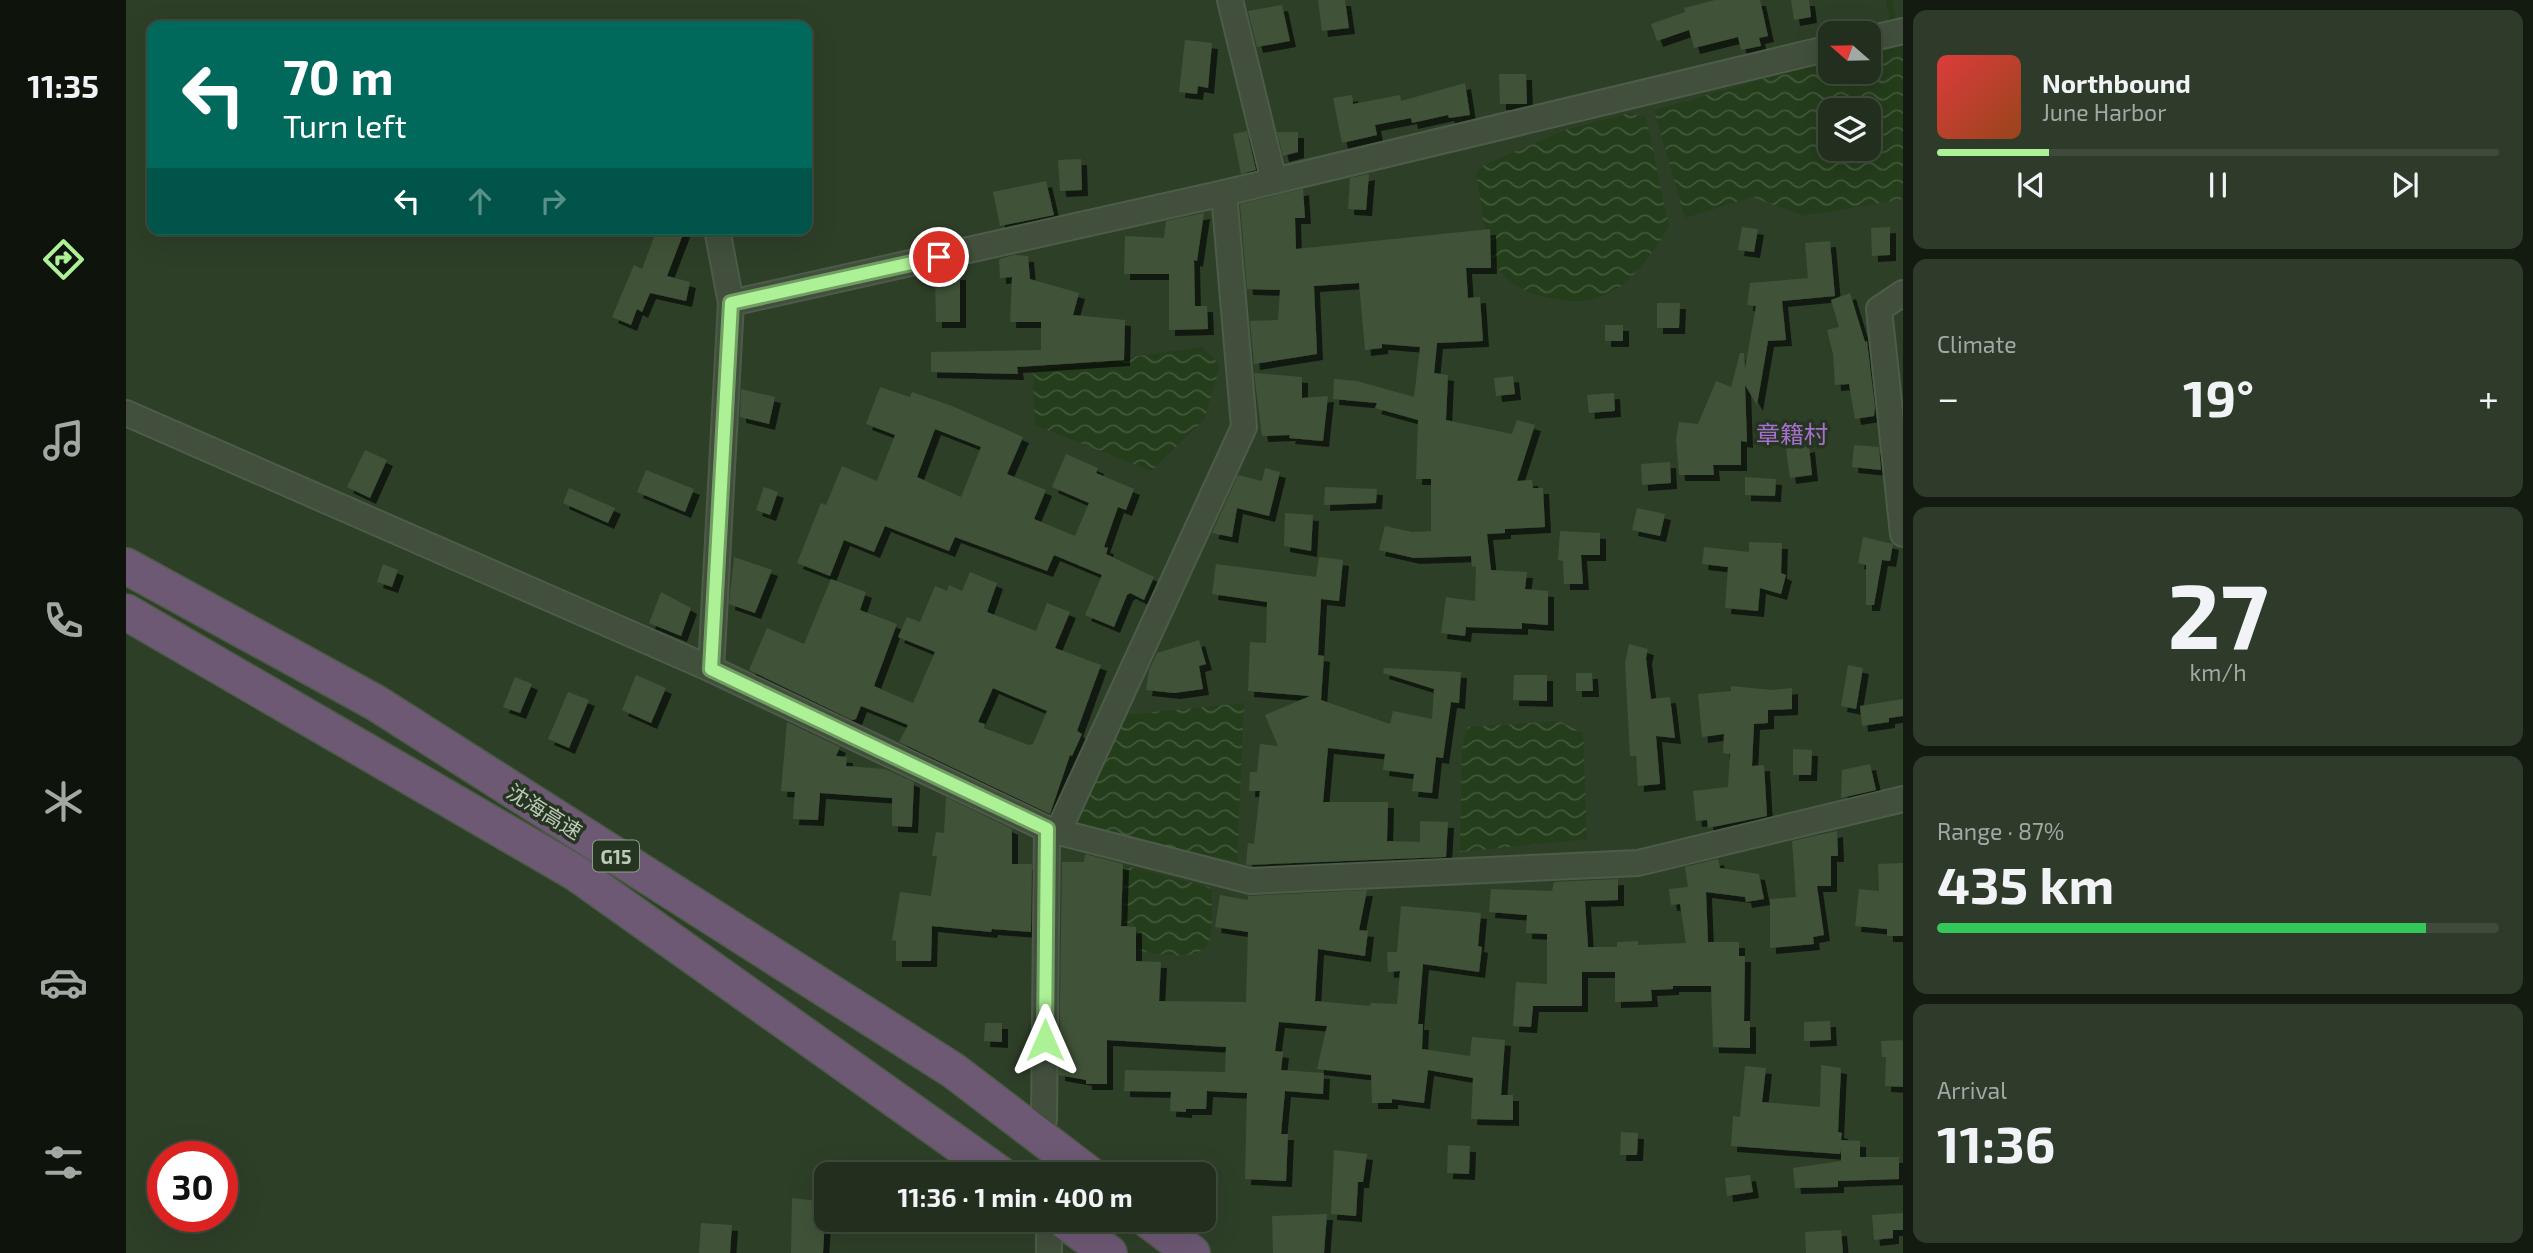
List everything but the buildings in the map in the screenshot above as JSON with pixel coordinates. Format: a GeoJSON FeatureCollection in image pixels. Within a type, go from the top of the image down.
{"type":"FeatureCollection","features":[{"type":"Feature","properties":{"kind":"highway","name":"沈海高速"},"geometry":{"type":"LineString","coordinates":[[126,566],[376,703],[954,1071],[1073,1162]]}},
{"type":"Feature","properties":{"kind":"highway","name":"沈海高速"},"geometry":{"type":"LineString","coordinates":[[126,612],[576,873],[983,1162]]}},
{"type":"Feature","properties":{"kind":"highway"},"geometry":{"type":"LineString","coordinates":[[1164,1232],[1192,1253]]}},
{"type":"Feature","properties":{"kind":"highway"},"geometry":{"type":"LineString","coordinates":[[1054,1236],[1109,1253]]}},
{"type":"Feature","properties":{"kind":"street"},"geometry":{"type":"LineString","coordinates":[[1230,0],[1273,181]]}},
{"type":"Feature","properties":{"kind":"street"},"geometry":{"type":"LineString","coordinates":[[1881,36],[1903,31]]}},
{"type":"Feature","properties":{"kind":"street"},"geometry":{"type":"LineString","coordinates":[[731,303],[1224,193],[1818,51]]}},
{"type":"Feature","properties":{"kind":"street"},"geometry":{"type":"LineString","coordinates":[[1044,1120],[1052,830],[1244,427],[1224,193]]}},
{"type":"Feature","properties":{"kind":"street"},"geometry":{"type":"LineString","coordinates":[[711,669],[731,303],[718,235]]}},
{"type":"Feature","properties":{"kind":"street"},"geometry":{"type":"LineString","coordinates":[[1903,293],[1879,309],[1903,534]]}},
{"type":"Feature","properties":{"kind":"street"},"geometry":{"type":"LineString","coordinates":[[126,413],[711,669],[1052,830],[1250,881],[1638,863],[1903,799]]}},
{"type":"Feature","properties":{"kind":"water"},"geometry":{"type":"Polygon","coordinates":[[[1903,40],[1903,199],[1805,216],[1752,197],[1685,218],[1654,110],[1818,63],[1818,84],[1881,84],[1881,46],[1903,40]]]}},
{"type":"Feature","properties":{"kind":"water"},"geometry":{"type":"Polygon","coordinates":[[[1629,113],[1646,117],[1669,227],[1633,275],[1620,287],[1605,295],[1588,300],[1568,301],[1538,295],[1517,286],[1499,270],[1491,256],[1476,173],[1484,165],[1565,130],[1629,113]]]}},
{"type":"Feature","properties":{"kind":"water"},"geometry":{"type":"Polygon","coordinates":[[[1202,347],[1220,365],[1204,420],[1151,471],[1035,425],[1033,371],[1202,347]]]}},
{"type":"Feature","properties":{"kind":"water"},"geometry":{"type":"Polygon","coordinates":[[[1244,703],[1237,861],[1086,830],[1077,823],[1124,715],[1244,703]]]}},
{"type":"Feature","properties":{"kind":"water"},"geometry":{"type":"Polygon","coordinates":[[[1559,721],[1583,733],[1587,839],[1460,852],[1462,746],[1468,727],[1559,721]]]}},
{"type":"Feature","properties":{"kind":"water"},"geometry":{"type":"Polygon","coordinates":[[[1123,865],[1212,888],[1211,933],[1205,947],[1187,955],[1163,955],[1132,950],[1134,923],[1125,923],[1123,865]]]}},
{"type":"Feature","properties":{"kind":"waterway"},"geometry":{"type":"LineString","coordinates":[[1885,26],[1893,20],[1889,0]]}},
{"type":"Feature","properties":{"kind":"tunnel"},"geometry":{"type":"LineString","coordinates":[[1045,1131],[1046,1162]]}},
{"type":"Feature","properties":{"kind":"district","name":"章籍村"},"geometry":{"type":"Point","coordinates":[1792,433]}},
{"type":"Feature","properties":{"kind":"route"},"geometry":{"type":"LineString","coordinates":[[939,257],[731,303],[711,669],[1047,829],[1045,1040]]}}]}
